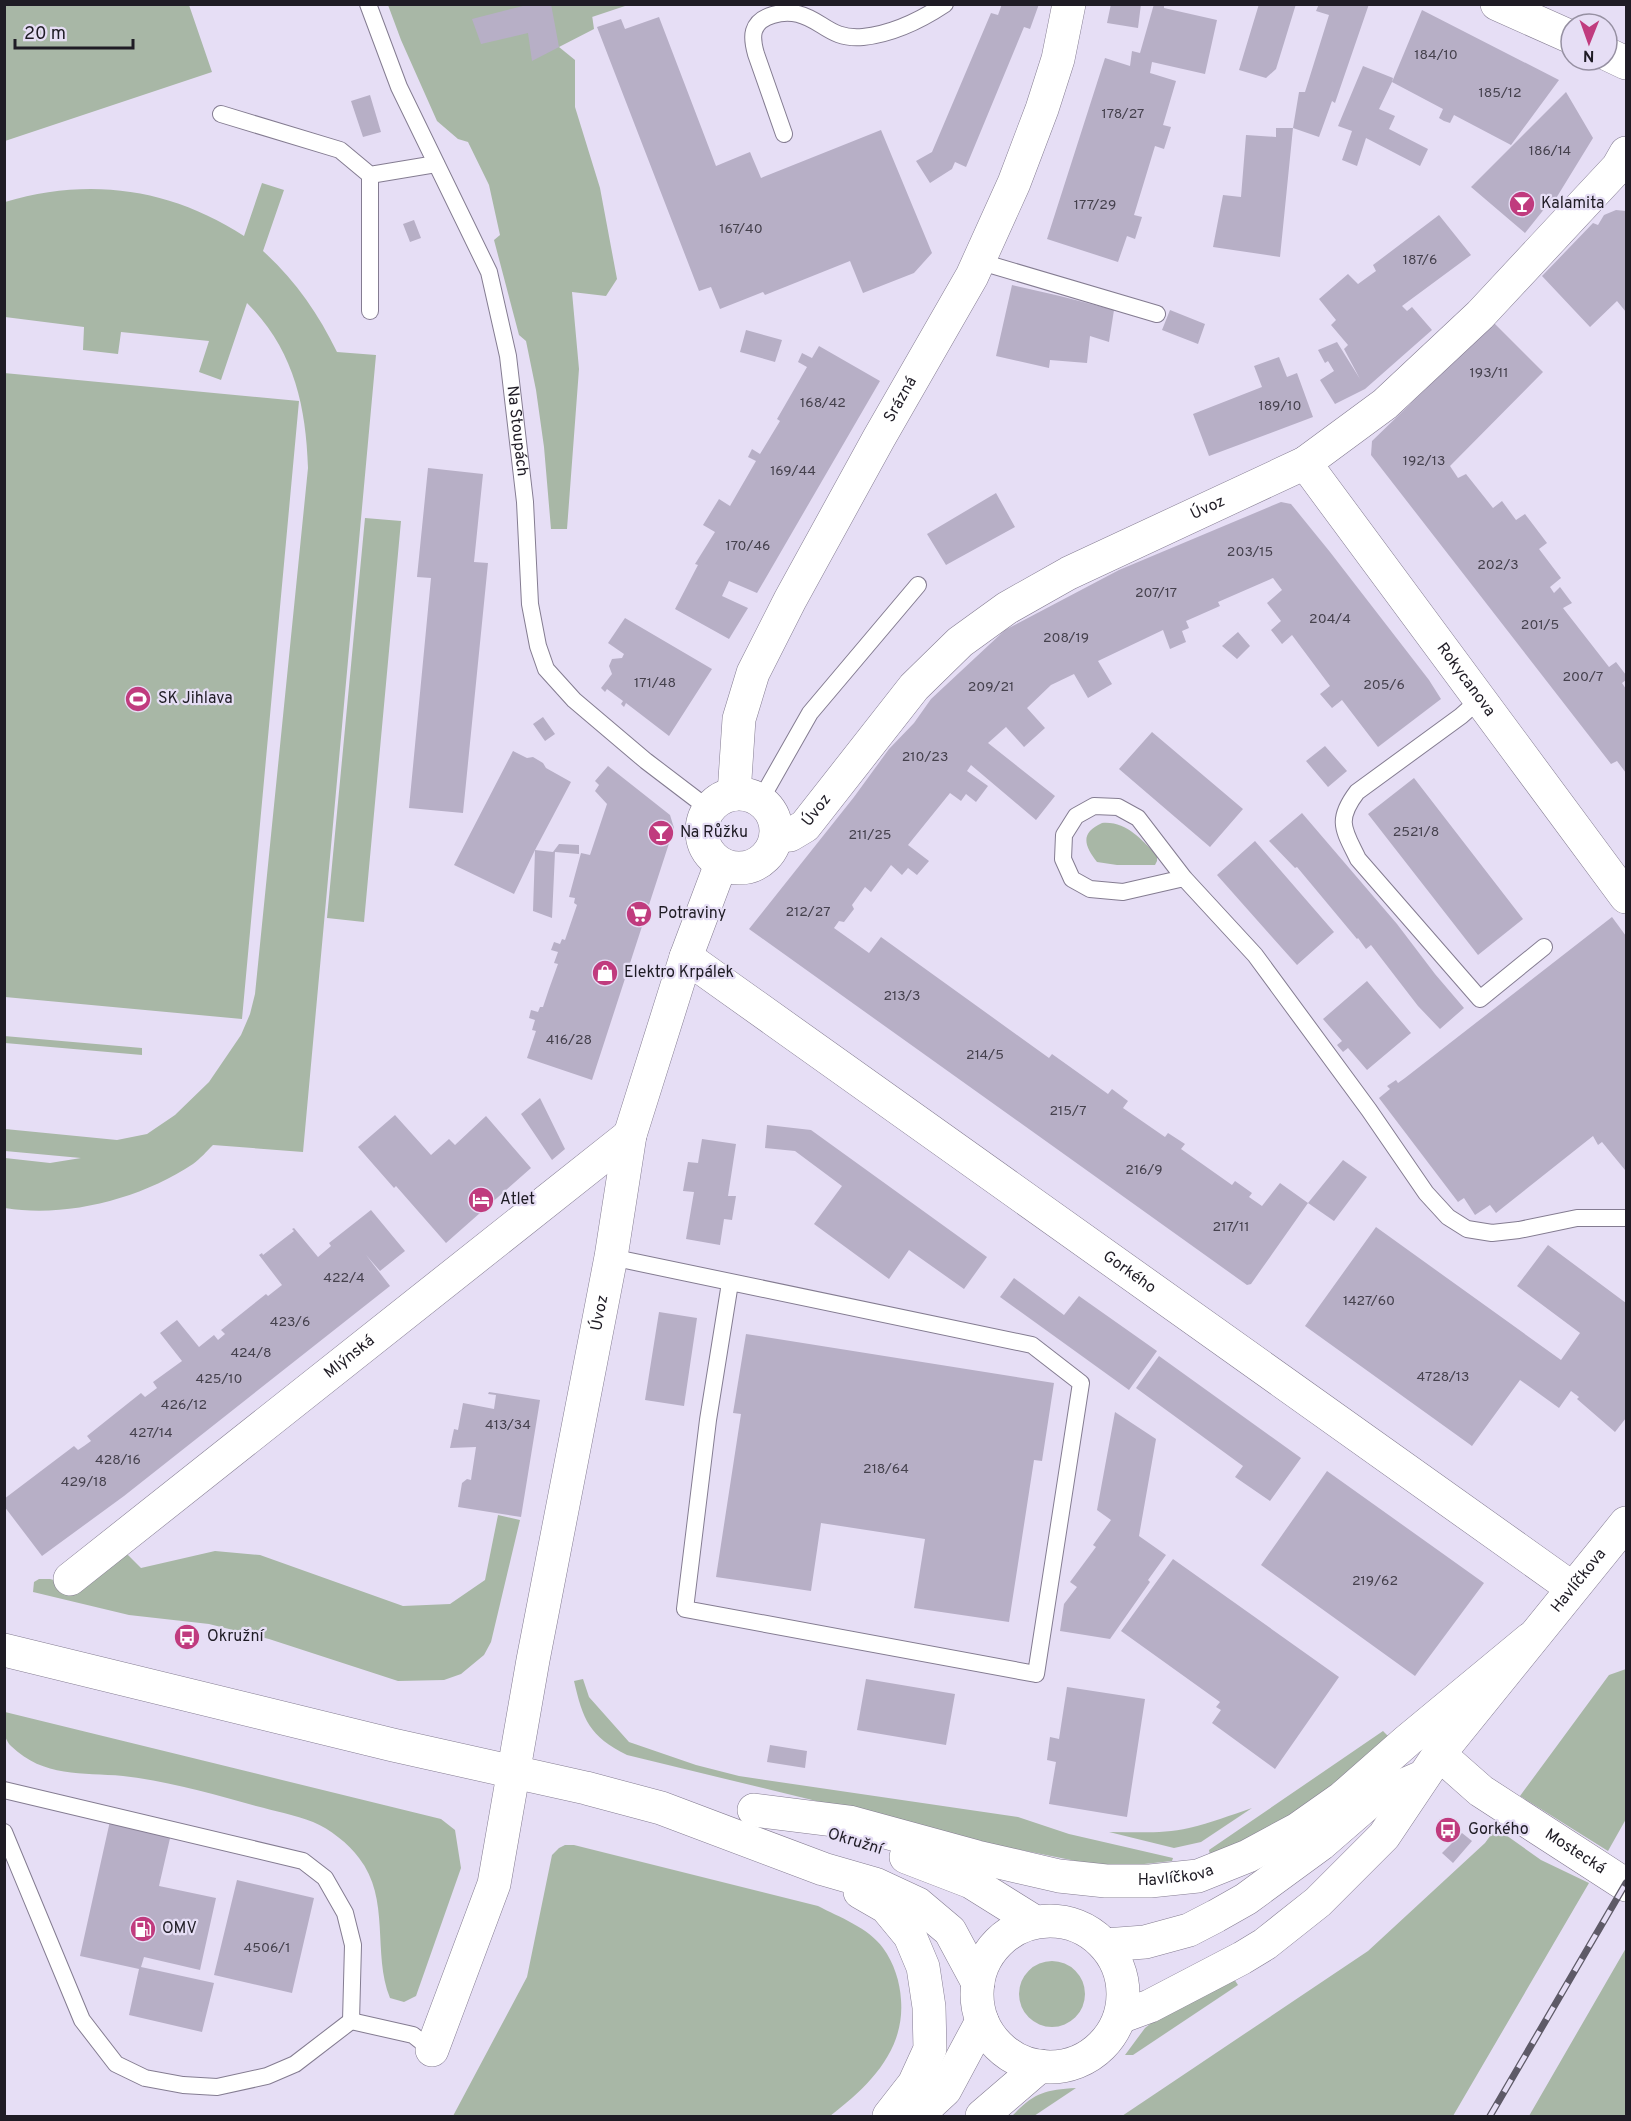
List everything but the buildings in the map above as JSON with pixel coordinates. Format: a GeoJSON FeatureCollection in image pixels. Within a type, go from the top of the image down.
{"type":"FeatureCollection","features":[{"type":"Feature","properties":{"kind":"street","name":"Srázná"},"geometry":{"type":"LineString","coordinates":[[735,801],[739,719],[753,673],[801,580],[978,261],[1014,183],[1041,109],[1058,59],[1069,4]]}},
{"type":"Feature","properties":{"kind":"street"},"geometry":{"type":"LineString","coordinates":[[1497,4],[1559,32]]}},
{"type":"Feature","properties":{"kind":"street","name":"Úvoz"},"geometry":{"type":"LineString","coordinates":[[776,836],[790,835],[805,826],[914,687],[960,642],[1007,608],[1069,573],[1305,463],[1385,404],[1480,315],[1624,164]]}},
{"type":"Feature","properties":{"kind":"street","name":"Rokycanova"},"geometry":{"type":"LineString","coordinates":[[1305,463],[1626,897]]}},
{"type":"Feature","properties":{"kind":"street"},"geometry":{"type":"LineString","coordinates":[[735,801],[773,816],[776,836],[770,853],[756,864],[739,869],[721,864],[711,856],[704,846],[702,833],[704,820],[735,801]]}},
{"type":"Feature","properties":{"kind":"street","name":"Úvoz"},"geometry":{"type":"LineString","coordinates":[[422,2043],[494,1884],[533,1660],[611,1257],[630,1135],[686,957],[721,864]]}},
{"type":"Feature","properties":{"kind":"street","name":"Gorkého"},"geometry":{"type":"LineString","coordinates":[[686,957],[1572,1588]]}},
{"type":"Feature","properties":{"kind":"street","name":"Mlýnská"},"geometry":{"type":"LineString","coordinates":[[70,1579],[630,1135]]}},
{"type":"Feature","properties":{"kind":"street","name":"Havlíčkova"},"geometry":{"type":"LineString","coordinates":[[1120,2017],[1150,2006],[1242,1958],[1265,1944],[1318,1902],[1384,1836],[1431,1765],[1626,1523]]}},
{"type":"Feature","properties":{"kind":"street","name":"Havlíčkova"},"geometry":{"type":"LineString","coordinates":[[754,1810],[849,1822],[977,1857],[1059,1875],[1106,1881],[1150,1881],[1198,1876],[1248,1856],[1298,1829],[1342,1798],[1408,1740],[1530,1640]]}},
{"type":"Feature","properties":{"kind":"street","name":"Okružní"},"geometry":{"type":"LineString","coordinates":[[4,1650],[393,1745],[586,1788],[661,1808],[823,1869],[875,1884],[918,1904],[950,1931],[978,1983]]}},
{"type":"Feature","properties":{"kind":"street","name":"Havlíčkova"},"geometry":{"type":"LineString","coordinates":[[1105,1945],[1145,1941],[1189,1930],[1216,1916],[1246,1899],[1321,1844],[1374,1798],[1431,1765]]}},
{"type":"Feature","properties":{"kind":"street","name":"Mostecká"},"geometry":{"type":"LineString","coordinates":[[1431,1765],[1481,1791],[1626,1885]]}},
{"type":"Feature","properties":{"kind":"street","name":"Okružní"},"geometry":{"type":"LineString","coordinates":[[661,1808],[754,1810],[912,1859],[971,1882],[1035,1922]]}},
{"type":"Feature","properties":{"kind":"street"},"geometry":{"type":"LineString","coordinates":[[823,1869],[886,1907],[910,1936],[923,1967],[929,2007],[930,2049],[914,2084],[889,2116]]}},
{"type":"Feature","properties":{"kind":"street"},"geometry":{"type":"LineString","coordinates":[[1060,1921],[1073,1924],[1090,1933],[1105,1945],[1122,1979],[1123,2004],[1120,2017],[1108,2039],[1089,2056],[1065,2065],[1040,2066],[1016,2058],[996,2043],[982,2021],[977,1996],[978,1983],[986,1959],[1001,1939],[1011,1931],[1035,1922],[1060,1921]]}},
{"type":"Feature","properties":{"kind":"street"},"geometry":{"type":"LineString","coordinates":[[916,2116],[945,2090],[982,2021]]}},
{"type":"Feature","properties":{"kind":"street"},"geometry":{"type":"LineString","coordinates":[[982,2116],[1040,2066]]}},
{"type":"Feature","properties":{"kind":"lane","name":"Na Stoupách"},"geometry":{"type":"LineString","coordinates":[[368,4],[399,87],[489,272],[507,356],[525,502],[530,604],[538,646],[546,669],[574,700],[646,761],[735,801]]}},
{"type":"Feature","properties":{"kind":"lane"},"geometry":{"type":"LineString","coordinates":[[784,134],[753,41],[754,30],[759,22],[771,15],[799,15],[814,21],[828,31],[845,36],[864,37],[902,27],[945,4]]}},
{"type":"Feature","properties":{"kind":"lane"},"geometry":{"type":"LineString","coordinates":[[221,114],[340,150],[370,175],[436,164]]}},
{"type":"Feature","properties":{"kind":"lane"},"geometry":{"type":"LineString","coordinates":[[370,175],[370,311]]}},
{"type":"Feature","properties":{"kind":"lane"},"geometry":{"type":"LineString","coordinates":[[978,261],[1157,314]]}},
{"type":"Feature","properties":{"kind":"lane"},"geometry":{"type":"LineString","coordinates":[[735,801],[918,585]]}},
{"type":"Feature","properties":{"kind":"lane"},"geometry":{"type":"LineString","coordinates":[[1480,699],[1461,716],[1356,792],[1346,807],[1343,818],[1346,833],[1358,859],[1480,999],[1544,947]]}},
{"type":"Feature","properties":{"kind":"lane"},"geometry":{"type":"LineString","coordinates":[[1184,878],[1123,892],[1090,889],[1072,879],[1063,859],[1064,836],[1076,816],[1094,806],[1118,807],[1138,818],[1184,878],[1255,955],[1369,1110],[1426,1193],[1448,1217],[1467,1229],[1492,1233],[1577,1218],[1626,1218]]}},
{"type":"Feature","properties":{"kind":"lane"},"geometry":{"type":"LineString","coordinates":[[611,1257],[1032,1345],[1081,1383],[1036,1674],[685,1609],[708,1420],[730,1282]]}},
{"type":"Feature","properties":{"kind":"lane"},"geometry":{"type":"LineString","coordinates":[[4,1790],[303,1861],[325,1878],[345,1913],[353,1945],[351,2021]]}},
{"type":"Feature","properties":{"kind":"lane"},"geometry":{"type":"LineString","coordinates":[[4,1832],[82,2020],[116,2064],[144,2078],[183,2085],[216,2087],[267,2076],[295,2064],[351,2021]]}},
{"type":"Feature","properties":{"kind":"lane"},"geometry":{"type":"LineString","coordinates":[[351,2021],[422,2043]]}},
{"type":"Feature","properties":{"kind":"green space"},"geometry":{"type":"Polygon","coordinates":[[[4,5],[189,5],[212,72],[5,141],[4,5]]]}},
{"type":"Feature","properties":{"kind":"green space"},"geometry":{"type":"Polygon","coordinates":[[[388,5],[628,5],[592,17],[594,29],[559,47],[575,60],[575,107],[600,188],[617,279],[606,296],[572,292],[579,369],[567,529],[551,529],[544,447],[536,390],[526,341],[519,335],[494,240],[500,235],[489,185],[468,142],[458,139],[437,121],[388,5]]]}},
{"type":"Feature","properties":{"kind":"green space"},"geometry":{"type":"Polygon","coordinates":[[[262,183],[284,190],[263,251],[305,298],[337,352],[376,355],[303,1152],[213,1145],[196,1162],[150,1187],[127,1196],[78,1208],[29,1210],[5,1208],[5,1158],[50,1163],[81,1158],[5,1151],[5,1129],[117,1140],[147,1134],[175,1115],[209,1082],[241,1035],[250,1014],[255,994],[308,468],[304,422],[294,379],[276,339],[247,303],[221,380],[199,372],[209,341],[121,332],[118,354],[83,350],[84,327],[5,317],[5,202],[36,194],[67,190],[98,189],[128,192],[187,207],[244,236],[262,183]]]}},
{"type":"Feature","properties":{"kind":"green space","name":"SK Jihlava"},"geometry":{"type":"Polygon","coordinates":[[[4,373],[299,401],[242,1019],[5,997],[4,373]]]}},
{"type":"Feature","properties":{"kind":"green space"},"geometry":{"type":"Polygon","coordinates":[[[365,518],[401,521],[364,922],[327,918],[365,518]]]}},
{"type":"Feature","properties":{"kind":"green space"},"geometry":{"type":"Polygon","coordinates":[[[1102,823],[1119,825],[1139,837],[1157,855],[1155,865],[1117,865],[1097,862],[1086,840],[1090,831],[1102,823]]]}},
{"type":"Feature","properties":{"kind":"green space"},"geometry":{"type":"Polygon","coordinates":[[[4,1036],[142,1048],[142,1055],[5,1043],[4,1036]]]}},
{"type":"Feature","properties":{"kind":"green space"},"geometry":{"type":"Polygon","coordinates":[[[498,1515],[520,1520],[491,1642],[484,1655],[461,1674],[444,1680],[398,1681],[269,1639],[209,1624],[129,1615],[33,1592],[34,1582],[39,1579],[66,1583],[125,1552],[141,1568],[215,1551],[260,1555],[403,1606],[450,1604],[485,1580],[498,1515]]]}},
{"type":"Feature","properties":{"kind":"green space"},"geometry":{"type":"Polygon","coordinates":[[[1626,1669],[1626,1819],[1608,1851],[1520,1796],[1609,1675],[1626,1669]]]}},
{"type":"Feature","properties":{"kind":"green space"},"geometry":{"type":"Polygon","coordinates":[[[583,1679],[589,1697],[629,1742],[696,1765],[739,1776],[1018,1817],[1069,1834],[1173,1858],[1172,1861],[1135,1865],[1102,1865],[1076,1861],[1001,1846],[627,1755],[604,1741],[590,1726],[574,1681],[583,1679]]]}},
{"type":"Feature","properties":{"kind":"green space"},"geometry":{"type":"Polygon","coordinates":[[[5,1712],[441,1819],[455,1830],[461,1868],[416,1996],[404,2002],[390,1998],[382,1963],[375,1891],[369,1874],[359,1858],[345,1842],[332,1833],[299,1817],[190,1788],[140,1778],[64,1772],[37,1764],[11,1746],[6,1739],[5,1712]]]}},
{"type":"Feature","properties":{"kind":"green space"},"geometry":{"type":"Polygon","coordinates":[[[1383,1731],[1390,1738],[1296,1816],[1210,1856],[1209,1850],[1383,1731]]]}},
{"type":"Feature","properties":{"kind":"green space"},"geometry":{"type":"Polygon","coordinates":[[[1252,1808],[1201,1842],[1174,1848],[1109,1832],[1179,1830],[1252,1808]]]}},
{"type":"Feature","properties":{"kind":"green space"},"geometry":{"type":"Polygon","coordinates":[[[1496,1828],[1541,1860],[1589,1883],[1453,2116],[1122,2116],[1368,1951],[1485,1843],[1496,1828]]]}},
{"type":"Feature","properties":{"kind":"green space"},"geometry":{"type":"Polygon","coordinates":[[[565,1845],[574,1845],[818,1906],[862,1929],[877,1941],[887,1954],[896,1973],[901,2000],[901,2018],[897,2036],[881,2066],[858,2093],[830,2116],[453,2116],[527,1977],[552,1855],[565,1845]]]}},
{"type":"Feature","properties":{"kind":"green space"},"geometry":{"type":"Polygon","coordinates":[[[1626,1948],[1626,2116],[1529,2116],[1626,1948]]]}},
{"type":"Feature","properties":{"kind":"green space"},"geometry":{"type":"Polygon","coordinates":[[[1052,1961],[1065,1964],[1075,1971],[1082,1981],[1085,1994],[1082,2007],[1075,2017],[1065,2024],[1052,2027],[1039,2024],[1029,2017],[1022,2007],[1019,1994],[1022,1981],[1029,1971],[1039,1964],[1052,1961]]]}},
{"type":"Feature","properties":{"kind":"green space"},"geometry":{"type":"Polygon","coordinates":[[[1234,1979],[1238,1985],[1133,2055],[1125,2055],[1145,2028],[1159,2017],[1234,1979]]]}},
{"type":"Feature","properties":{"kind":"green space"},"geometry":{"type":"Polygon","coordinates":[[[1076,2088],[1034,2116],[1012,2116],[1040,2094],[1076,2088]]]}},
{"type":"Feature","properties":{"kind":"railway"},"geometry":{"type":"LineString","coordinates":[[1490,2116],[1626,1883]]}},
{"type":"Feature","properties":{"kind":"place","name":"Kalamita"},"geometry":{"type":"Point","coordinates":[1522,204]}},
{"type":"Feature","properties":{"kind":"place","name":"SK Jihlava"},"geometry":{"type":"Point","coordinates":[138,699]}},
{"type":"Feature","properties":{"kind":"place","name":"Na Růžku"},"geometry":{"type":"Point","coordinates":[661,833]}},
{"type":"Feature","properties":{"kind":"place","name":"Potraviny"},"geometry":{"type":"Point","coordinates":[639,914]}},
{"type":"Feature","properties":{"kind":"place","name":"Elektro Krpálek"},"geometry":{"type":"Point","coordinates":[605,973]}},
{"type":"Feature","properties":{"kind":"place","name":"Atlet"},"geometry":{"type":"Point","coordinates":[481,1200]}},
{"type":"Feature","properties":{"kind":"place","name":"Okružní"},"geometry":{"type":"Point","coordinates":[187,1637]}},
{"type":"Feature","properties":{"kind":"place","name":"Gorkého"},"geometry":{"type":"Point","coordinates":[1448,1830]}},
{"type":"Feature","properties":{"kind":"place","name":"OMV"},"geometry":{"type":"Point","coordinates":[143,1929]}}]}
